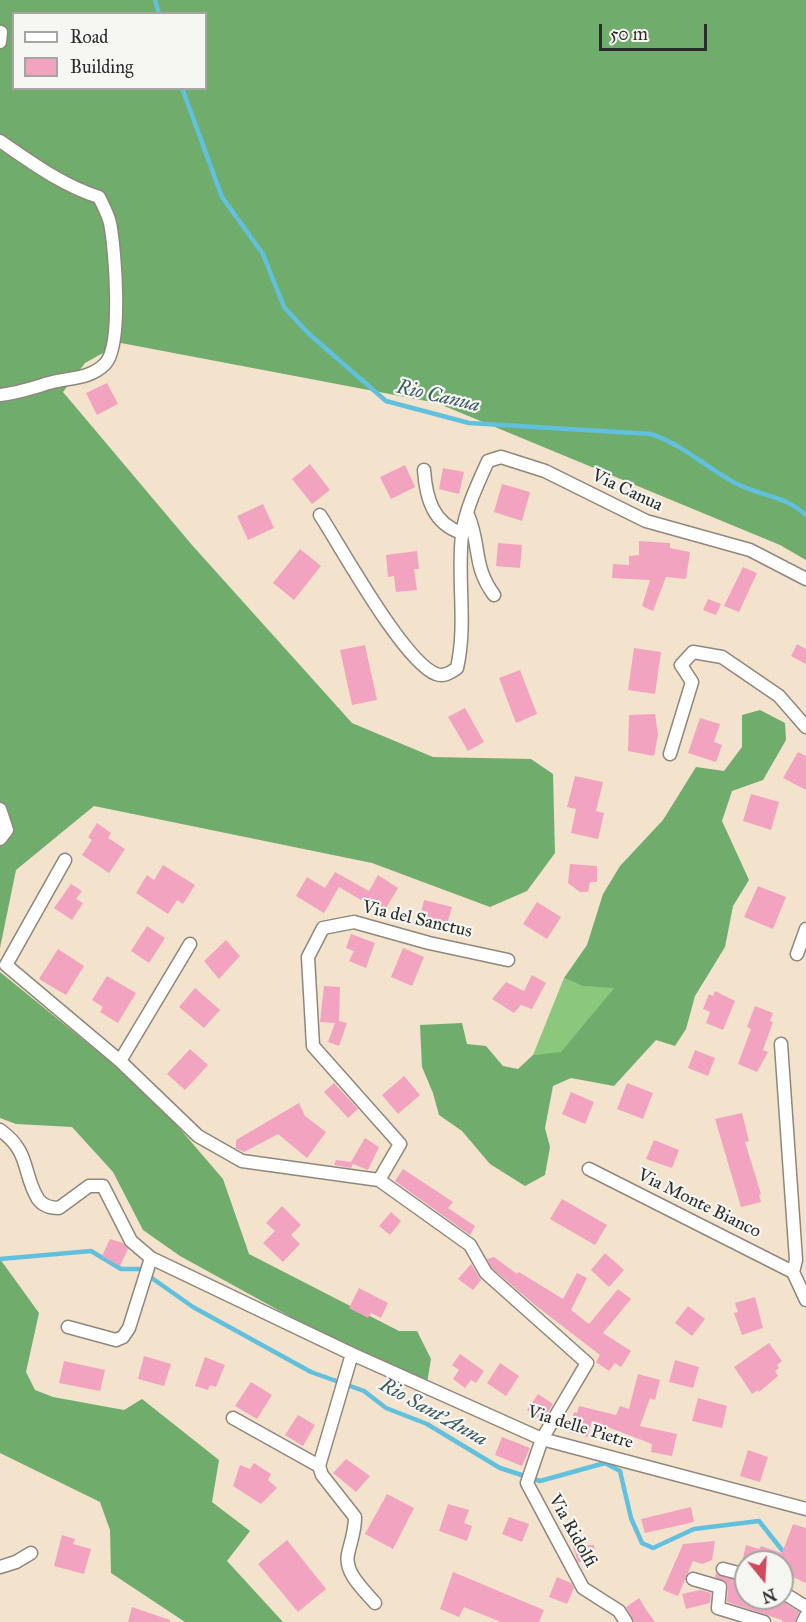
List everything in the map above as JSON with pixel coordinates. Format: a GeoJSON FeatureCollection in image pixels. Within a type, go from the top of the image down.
{"type":"FeatureCollection","features":[{"type":"Feature","properties":{"kind":"street"},"geometry":{"type":"LineString","coordinates":[[0,141],[43,170],[84,193],[99,197],[109,219],[116,281],[113,342],[107,362],[96,372],[81,377],[51,382],[28,391],[0,395]]}},
{"type":"Feature","properties":{"kind":"street","name":"Via Canua"},"geometry":{"type":"LineString","coordinates":[[320,515],[380,611],[415,660],[437,674],[447,674],[457,668],[463,642],[460,578],[462,532],[488,461],[501,457],[545,471],[646,521],[750,550],[806,579]]}},
{"type":"Feature","properties":{"kind":"street"},"geometry":{"type":"LineString","coordinates":[[424,470],[427,492],[435,516],[444,524],[462,532]]}},
{"type":"Feature","properties":{"kind":"street"},"geometry":{"type":"LineString","coordinates":[[468,515],[473,527],[477,564],[483,580],[494,595]]}},
{"type":"Feature","properties":{"kind":"street"},"geometry":{"type":"LineString","coordinates":[[670,754],[692,682],[681,665],[693,652],[722,657],[779,696],[806,727]]}},
{"type":"Feature","properties":{"kind":"street"},"geometry":{"type":"LineString","coordinates":[[0,809],[7,830],[0,839]]}},
{"type":"Feature","properties":{"kind":"street"},"geometry":{"type":"LineString","coordinates":[[65,860],[3,963],[120,1061],[198,1136],[242,1161],[379,1180],[470,1245],[486,1273],[587,1363],[542,1439]]}},
{"type":"Feature","properties":{"kind":"street","name":"Via del Sanctus"},"geometry":{"type":"LineString","coordinates":[[379,1180],[400,1144],[313,1046],[308,957],[323,928],[354,922],[429,943],[508,960]]}},
{"type":"Feature","properties":{"kind":"street"},"geometry":{"type":"LineString","coordinates":[[797,954],[806,930]]}},
{"type":"Feature","properties":{"kind":"street"},"geometry":{"type":"LineString","coordinates":[[120,1061],[190,944]]}},
{"type":"Feature","properties":{"kind":"street"},"geometry":{"type":"LineString","coordinates":[[781,1044],[796,1260],[793,1272],[806,1300]]}},
{"type":"Feature","properties":{"kind":"street","name":"Via delle Pietre"},"geometry":{"type":"LineString","coordinates":[[0,1130],[13,1140],[28,1168],[39,1200],[49,1208],[59,1208],[89,1186],[103,1185],[131,1241],[150,1261],[350,1358],[542,1439],[806,1509]]}},
{"type":"Feature","properties":{"kind":"street","name":"Via Monte Bianco"},"geometry":{"type":"LineString","coordinates":[[589,1169],[793,1272]]}},
{"type":"Feature","properties":{"kind":"street"},"geometry":{"type":"LineString","coordinates":[[68,1327],[116,1340],[123,1336],[129,1328],[150,1261]]}},
{"type":"Feature","properties":{"kind":"street"},"geometry":{"type":"LineString","coordinates":[[350,1358],[319,1466],[321,1475],[355,1517],[355,1537],[348,1556],[351,1574],[375,1603]]}},
{"type":"Feature","properties":{"kind":"street"},"geometry":{"type":"LineString","coordinates":[[233,1418],[319,1466]]}},
{"type":"Feature","properties":{"kind":"street","name":"Via Ridolfi"},"geometry":{"type":"LineString","coordinates":[[542,1439],[527,1483],[583,1588],[619,1611],[626,1622]]}},
{"type":"Feature","properties":{"kind":"street"},"geometry":{"type":"LineString","coordinates":[[0,1567],[16,1562],[31,1553]]}},
{"type":"Feature","properties":{"kind":"street"},"geometry":{"type":"LineString","coordinates":[[723,1569],[734,1572]]}},
{"type":"Feature","properties":{"kind":"street"},"geometry":{"type":"LineString","coordinates":[[693,1579],[720,1587],[718,1608],[764,1622]]}},
{"type":"Feature","properties":{"kind":"street"},"geometry":{"type":"LineString","coordinates":[[803,1622],[806,1616]]}},
{"type":"Feature","properties":{"kind":"green space"},"geometry":{"type":"Polygon","coordinates":[[[0,0],[806,0],[806,560],[780,545],[437,403],[121,343],[85,363],[63,392],[192,545],[352,723],[433,757],[531,759],[553,774],[555,853],[527,891],[490,907],[372,863],[94,806],[16,870],[0,948],[0,0]]]}},
{"type":"Feature","properties":{"kind":"green space"},"geometry":{"type":"Polygon","coordinates":[[[760,710],[785,723],[786,740],[763,780],[732,791],[722,821],[749,880],[733,906],[725,947],[695,996],[686,1029],[675,1046],[656,1040],[614,1086],[571,1078],[553,1086],[545,1128],[550,1147],[545,1175],[525,1186],[490,1164],[462,1131],[439,1115],[422,1067],[420,1025],[462,1023],[467,1044],[486,1046],[503,1066],[518,1069],[533,1055],[561,1052],[614,988],[582,986],[564,978],[587,945],[603,894],[620,866],[663,820],[696,767],[724,771],[742,747],[742,715],[760,710]]]}},
{"type":"Feature","properties":{"kind":"green space"},"geometry":{"type":"Polygon","coordinates":[[[0,972],[150,1094],[223,1179],[249,1254],[399,1331],[417,1331],[431,1359],[427,1383],[329,1338],[180,1256],[143,1230],[113,1172],[72,1127],[16,1124],[0,1118],[0,972]]]}},
{"type":"Feature","properties":{"kind":"green space"},"geometry":{"type":"Polygon","coordinates":[[[564,978],[582,986],[615,987],[561,1053],[533,1055],[564,978]]]}},
{"type":"Feature","properties":{"kind":"green space"},"geometry":{"type":"Polygon","coordinates":[[[0,1259],[39,1313],[26,1372],[35,1390],[53,1397],[124,1410],[142,1399],[219,1460],[212,1502],[250,1531],[227,1561],[283,1622],[185,1622],[111,1573],[110,1530],[100,1502],[0,1453],[0,1259]]]}},
{"type":"Feature","properties":{"kind":"building"},"geometry":{"type":"Polygon","coordinates":[[[107,383],[118,404],[97,415],[86,393],[107,383]]]}},
{"type":"Feature","properties":{"kind":"building"},"geometry":{"type":"Polygon","coordinates":[[[310,464],[330,490],[312,504],[292,479],[310,464]]]}},
{"type":"Feature","properties":{"kind":"building"},"geometry":{"type":"Polygon","coordinates":[[[405,465],[415,487],[391,499],[380,477],[405,465]]]}},
{"type":"Feature","properties":{"kind":"building"},"geometry":{"type":"Polygon","coordinates":[[[443,468],[464,472],[459,494],[439,489],[443,468]]]}},
{"type":"Feature","properties":{"kind":"building"},"geometry":{"type":"Polygon","coordinates":[[[502,484],[530,492],[522,521],[494,512],[502,484]]]}},
{"type":"Feature","properties":{"kind":"building"},"geometry":{"type":"Polygon","coordinates":[[[263,504],[274,528],[248,540],[237,516],[263,504]]]}},
{"type":"Feature","properties":{"kind":"building"},"geometry":{"type":"Polygon","coordinates":[[[639,541],[670,543],[670,548],[690,552],[686,579],[666,577],[653,611],[642,606],[650,580],[612,578],[613,564],[629,565],[629,556],[639,555],[639,541]]]}},
{"type":"Feature","properties":{"kind":"building"},"geometry":{"type":"Polygon","coordinates":[[[498,543],[522,545],[520,568],[496,566],[498,543]]]}},
{"type":"Feature","properties":{"kind":"building"},"geometry":{"type":"Polygon","coordinates":[[[300,549],[321,566],[294,600],[273,583],[300,549]]]}},
{"type":"Feature","properties":{"kind":"building"},"geometry":{"type":"Polygon","coordinates":[[[417,551],[419,569],[414,569],[417,590],[396,592],[394,576],[388,577],[386,555],[417,551]]]}},
{"type":"Feature","properties":{"kind":"building"},"geometry":{"type":"Polygon","coordinates":[[[743,567],[757,573],[739,612],[724,606],[743,567]]]}},
{"type":"Feature","properties":{"kind":"building"},"geometry":{"type":"Polygon","coordinates":[[[708,599],[721,604],[716,615],[703,610],[708,599]]]}},
{"type":"Feature","properties":{"kind":"building"},"geometry":{"type":"Polygon","coordinates":[[[797,644],[806,649],[806,664],[791,656],[797,644]]]}},
{"type":"Feature","properties":{"kind":"building"},"geometry":{"type":"Polygon","coordinates":[[[365,645],[377,700],[352,705],[340,650],[365,645]]]}},
{"type":"Feature","properties":{"kind":"building"},"geometry":{"type":"Polygon","coordinates":[[[634,648],[661,652],[655,694],[628,690],[634,648]]]}},
{"type":"Feature","properties":{"kind":"building"},"geometry":{"type":"Polygon","coordinates":[[[520,670],[537,714],[516,723],[499,678],[520,670]]]}},
{"type":"Feature","properties":{"kind":"building"},"geometry":{"type":"Polygon","coordinates":[[[465,708],[484,742],[468,751],[448,717],[465,708]]]}},
{"type":"Feature","properties":{"kind":"building"},"geometry":{"type":"Polygon","coordinates":[[[655,714],[658,735],[654,756],[628,751],[629,715],[655,714]]]}},
{"type":"Feature","properties":{"kind":"building"},"geometry":{"type":"Polygon","coordinates":[[[700,718],[720,724],[714,742],[722,745],[716,762],[688,753],[700,718]]]}},
{"type":"Feature","properties":{"kind":"building"},"geometry":{"type":"Polygon","coordinates":[[[798,752],[806,756],[806,790],[783,778],[798,752]]]}},
{"type":"Feature","properties":{"kind":"building"},"geometry":{"type":"Polygon","coordinates":[[[575,776],[603,782],[596,811],[604,813],[598,839],[571,833],[576,809],[567,807],[575,776]]]}},
{"type":"Feature","properties":{"kind":"building"},"geometry":{"type":"Polygon","coordinates":[[[751,794],[779,802],[771,830],[743,821],[751,794]]]}},
{"type":"Feature","properties":{"kind":"building"},"geometry":{"type":"Polygon","coordinates":[[[97,823],[111,833],[108,838],[125,849],[109,873],[82,855],[92,840],[88,837],[97,823]]]}},
{"type":"Feature","properties":{"kind":"building"},"geometry":{"type":"Polygon","coordinates":[[[570,864],[597,866],[597,882],[590,882],[588,892],[580,892],[568,883],[570,864]]]}},
{"type":"Feature","properties":{"kind":"building"},"geometry":{"type":"Polygon","coordinates":[[[163,865],[195,885],[183,904],[177,900],[168,914],[136,893],[147,875],[154,880],[163,865]]]}},
{"type":"Feature","properties":{"kind":"building"},"geometry":{"type":"Polygon","coordinates":[[[335,872],[369,891],[378,875],[398,888],[383,913],[339,887],[324,913],[296,896],[307,877],[325,888],[335,872]]]}},
{"type":"Feature","properties":{"kind":"building"},"geometry":{"type":"Polygon","coordinates":[[[71,884],[82,891],[76,899],[83,903],[72,920],[54,908],[71,884]]]}},
{"type":"Feature","properties":{"kind":"building"},"geometry":{"type":"Polygon","coordinates":[[[758,886],[786,897],[773,929],[744,917],[758,886]]]}},
{"type":"Feature","properties":{"kind":"building"},"geometry":{"type":"Polygon","coordinates":[[[424,900],[452,907],[445,932],[418,925],[424,900]]]}},
{"type":"Feature","properties":{"kind":"building"},"geometry":{"type":"Polygon","coordinates":[[[537,902],[561,917],[547,939],[523,924],[537,902]]]}},
{"type":"Feature","properties":{"kind":"building"},"geometry":{"type":"Polygon","coordinates":[[[147,926],[165,938],[149,963],[131,951],[147,926]]]}},
{"type":"Feature","properties":{"kind":"building"},"geometry":{"type":"Polygon","coordinates":[[[351,934],[375,943],[366,968],[349,961],[354,951],[346,948],[351,934]]]}},
{"type":"Feature","properties":{"kind":"building"},"geometry":{"type":"Polygon","coordinates":[[[226,940],[240,956],[219,979],[204,961],[226,940]]]}},
{"type":"Feature","properties":{"kind":"building"},"geometry":{"type":"Polygon","coordinates":[[[403,948],[424,957],[412,986],[391,977],[403,948]]]}},
{"type":"Feature","properties":{"kind":"building"},"geometry":{"type":"Polygon","coordinates":[[[58,949],[84,966],[66,995],[39,979],[58,949]]]}},
{"type":"Feature","properties":{"kind":"building"},"geometry":{"type":"Polygon","coordinates":[[[532,975],[546,983],[532,1009],[521,1005],[514,1013],[492,999],[506,982],[524,991],[532,975]]]}},
{"type":"Feature","properties":{"kind":"building"},"geometry":{"type":"Polygon","coordinates":[[[107,976],[136,993],[118,1023],[100,1012],[103,1007],[92,1000],[107,976]]]}},
{"type":"Feature","properties":{"kind":"building"},"geometry":{"type":"Polygon","coordinates":[[[324,986],[340,987],[339,1021],[347,1023],[339,1046],[328,1042],[335,1023],[320,1022],[324,986]]]}},
{"type":"Feature","properties":{"kind":"building"},"geometry":{"type":"Polygon","coordinates":[[[195,988],[220,1010],[204,1028],[179,1007],[195,988]]]}},
{"type":"Feature","properties":{"kind":"building"},"geometry":{"type":"Polygon","coordinates":[[[715,991],[735,1001],[723,1030],[706,1023],[710,1012],[703,1009],[709,994],[713,996],[715,991]]]}},
{"type":"Feature","properties":{"kind":"building"},"geometry":{"type":"Polygon","coordinates":[[[755,1006],[773,1013],[770,1021],[773,1022],[763,1050],[768,1052],[757,1072],[738,1064],[751,1029],[747,1027],[755,1006]]]}},
{"type":"Feature","properties":{"kind":"building"},"geometry":{"type":"Polygon","coordinates":[[[190,1049],[208,1065],[185,1090],[167,1074],[190,1049]]]}},
{"type":"Feature","properties":{"kind":"building"},"geometry":{"type":"Polygon","coordinates":[[[695,1050],[715,1058],[708,1076],[688,1068],[695,1050]]]}},
{"type":"Feature","properties":{"kind":"building"},"geometry":{"type":"Polygon","coordinates":[[[404,1076],[420,1095],[398,1114],[382,1095],[404,1076]]]}},
{"type":"Feature","properties":{"kind":"building"},"geometry":{"type":"Polygon","coordinates":[[[334,1083],[358,1109],[348,1118],[324,1092],[334,1083]]]}},
{"type":"Feature","properties":{"kind":"building"},"geometry":{"type":"Polygon","coordinates":[[[627,1083],[653,1093],[643,1119],[617,1109],[627,1083]]]}},
{"type":"Feature","properties":{"kind":"building"},"geometry":{"type":"Polygon","coordinates":[[[571,1092],[594,1102],[585,1124],[562,1114],[571,1092]]]}},
{"type":"Feature","properties":{"kind":"building"},"geometry":{"type":"Polygon","coordinates":[[[299,1103],[305,1116],[326,1132],[307,1158],[278,1134],[244,1152],[236,1148],[236,1140],[299,1103]]]}},
{"type":"Feature","properties":{"kind":"building"},"geometry":{"type":"Polygon","coordinates":[[[742,1113],[749,1141],[745,1142],[761,1194],[759,1195],[761,1202],[741,1207],[715,1119],[742,1113]]]}},
{"type":"Feature","properties":{"kind":"building"},"geometry":{"type":"Polygon","coordinates":[[[365,1138],[379,1147],[368,1170],[353,1164],[351,1168],[334,1165],[336,1160],[351,1162],[365,1138]]]}},
{"type":"Feature","properties":{"kind":"building"},"geometry":{"type":"Polygon","coordinates":[[[654,1140],[679,1150],[672,1168],[646,1159],[654,1140]]]}},
{"type":"Feature","properties":{"kind":"building"},"geometry":{"type":"Polygon","coordinates":[[[403,1169],[453,1202],[448,1208],[475,1226],[470,1235],[395,1181],[403,1169]]]}},
{"type":"Feature","properties":{"kind":"building"},"geometry":{"type":"Polygon","coordinates":[[[562,1199],[607,1225],[595,1245],[550,1219],[562,1199]]]}},
{"type":"Feature","properties":{"kind":"building"},"geometry":{"type":"Polygon","coordinates":[[[282,1206],[301,1225],[291,1235],[300,1244],[283,1262],[263,1243],[275,1231],[266,1223],[282,1206]]]}},
{"type":"Feature","properties":{"kind":"building"},"geometry":{"type":"Polygon","coordinates":[[[391,1212],[401,1221],[390,1235],[379,1226],[391,1212]]]}},
{"type":"Feature","properties":{"kind":"building"},"geometry":{"type":"Polygon","coordinates":[[[110,1239],[123,1243],[128,1249],[120,1266],[102,1256],[110,1239]]]}},
{"type":"Feature","properties":{"kind":"building"},"geometry":{"type":"Polygon","coordinates":[[[605,1253],[624,1270],[609,1287],[591,1270],[605,1253]]]}},
{"type":"Feature","properties":{"kind":"building"},"geometry":{"type":"Polygon","coordinates":[[[494,1257],[517,1274],[519,1272],[563,1299],[577,1273],[587,1278],[571,1310],[589,1324],[618,1289],[631,1299],[603,1333],[631,1351],[621,1367],[615,1363],[609,1371],[596,1362],[600,1355],[535,1305],[492,1268],[487,1259],[494,1257]]]}},
{"type":"Feature","properties":{"kind":"building"},"geometry":{"type":"Polygon","coordinates":[[[471,1264],[481,1280],[473,1290],[458,1279],[471,1264]]]}},
{"type":"Feature","properties":{"kind":"building"},"geometry":{"type":"Polygon","coordinates":[[[359,1288],[388,1303],[381,1318],[371,1313],[368,1318],[349,1308],[359,1288]]]}},
{"type":"Feature","properties":{"kind":"building"},"geometry":{"type":"Polygon","coordinates":[[[755,1297],[763,1328],[742,1335],[734,1313],[738,1312],[735,1303],[755,1297]]]}},
{"type":"Feature","properties":{"kind":"building"},"geometry":{"type":"Polygon","coordinates":[[[688,1306],[705,1319],[692,1336],[675,1323],[688,1306]]]}},
{"type":"Feature","properties":{"kind":"building"},"geometry":{"type":"Polygon","coordinates":[[[769,1343],[782,1361],[777,1365],[779,1368],[775,1371],[778,1376],[759,1392],[758,1390],[752,1394],[734,1367],[769,1343]]]}},
{"type":"Feature","properties":{"kind":"building"},"geometry":{"type":"Polygon","coordinates":[[[460,1354],[484,1371],[476,1383],[471,1380],[465,1388],[453,1379],[459,1370],[452,1365],[460,1354]]]}},
{"type":"Feature","properties":{"kind":"building"},"geometry":{"type":"Polygon","coordinates":[[[144,1356],[171,1364],[164,1386],[138,1379],[144,1356]]]}},
{"type":"Feature","properties":{"kind":"building"},"geometry":{"type":"Polygon","coordinates":[[[205,1357],[225,1365],[216,1387],[210,1385],[208,1390],[195,1386],[205,1357]]]}},
{"type":"Feature","properties":{"kind":"building"},"geometry":{"type":"Polygon","coordinates":[[[675,1360],[699,1367],[693,1388],[669,1382],[675,1360]]]}},
{"type":"Feature","properties":{"kind":"building"},"geometry":{"type":"Polygon","coordinates":[[[64,1361],[105,1370],[100,1391],[59,1383],[64,1361]]]}},
{"type":"Feature","properties":{"kind":"building"},"geometry":{"type":"Polygon","coordinates":[[[500,1363],[519,1376],[506,1396],[487,1383],[500,1363]]]}},
{"type":"Feature","properties":{"kind":"building"},"geometry":{"type":"Polygon","coordinates":[[[638,1374],[660,1380],[655,1400],[650,1398],[640,1426],[677,1434],[672,1456],[651,1452],[652,1444],[592,1421],[588,1437],[569,1432],[574,1412],[577,1413],[579,1406],[616,1415],[620,1406],[629,1409],[638,1374]]]}},
{"type":"Feature","properties":{"kind":"building"},"geometry":{"type":"Polygon","coordinates":[[[251,1382],[272,1395],[257,1419],[235,1406],[251,1382]]]}},
{"type":"Feature","properties":{"kind":"building"},"geometry":{"type":"Polygon","coordinates":[[[538,1394],[553,1404],[542,1421],[527,1410],[538,1394]]]}},
{"type":"Feature","properties":{"kind":"building"},"geometry":{"type":"Polygon","coordinates":[[[698,1398],[727,1406],[722,1428],[692,1421],[698,1398]]]}},
{"type":"Feature","properties":{"kind":"building"},"geometry":{"type":"Polygon","coordinates":[[[298,1415],[315,1425],[303,1446],[285,1435],[298,1415]]]}},
{"type":"Feature","properties":{"kind":"building"},"geometry":{"type":"Polygon","coordinates":[[[502,1437],[530,1448],[522,1466],[495,1455],[502,1437]]]}},
{"type":"Feature","properties":{"kind":"building"},"geometry":{"type":"Polygon","coordinates":[[[748,1450],[768,1457],[760,1482],[740,1476],[748,1450]]]}},
{"type":"Feature","properties":{"kind":"building"},"geometry":{"type":"Polygon","coordinates":[[[346,1459],[370,1476],[356,1492],[333,1473],[346,1459]]]}},
{"type":"Feature","properties":{"kind":"building"},"geometry":{"type":"Polygon","coordinates":[[[254,1463],[271,1474],[268,1480],[277,1488],[261,1504],[233,1486],[240,1465],[250,1469],[254,1463]]]}},
{"type":"Feature","properties":{"kind":"building"},"geometry":{"type":"Polygon","coordinates":[[[387,1494],[414,1508],[393,1549],[365,1534],[387,1494]]]}},
{"type":"Feature","properties":{"kind":"building"},"geometry":{"type":"Polygon","coordinates":[[[448,1504],[469,1510],[464,1523],[472,1526],[467,1541],[439,1531],[448,1504]]]}},
{"type":"Feature","properties":{"kind":"building"},"geometry":{"type":"Polygon","coordinates":[[[691,1507],[694,1522],[645,1533],[641,1519],[691,1507]]]}},
{"type":"Feature","properties":{"kind":"building"},"geometry":{"type":"Polygon","coordinates":[[[509,1517],[529,1524],[522,1542],[502,1534],[509,1517]]]}},
{"type":"Feature","properties":{"kind":"building"},"geometry":{"type":"Polygon","coordinates":[[[793,1524],[806,1528],[806,1583],[794,1578],[794,1550],[783,1550],[793,1524]]]}},
{"type":"Feature","properties":{"kind":"building"},"geometry":{"type":"Polygon","coordinates":[[[62,1535],[75,1539],[73,1544],[91,1549],[84,1574],[54,1566],[62,1535]]]}},
{"type":"Feature","properties":{"kind":"building"},"geometry":{"type":"Polygon","coordinates":[[[287,1540],[326,1589],[298,1612],[258,1564],[287,1540]]]}},
{"type":"Feature","properties":{"kind":"building"},"geometry":{"type":"Polygon","coordinates":[[[715,1541],[712,1560],[702,1564],[693,1561],[678,1596],[663,1590],[683,1544],[715,1541]]]}},
{"type":"Feature","properties":{"kind":"building"},"geometry":{"type":"Polygon","coordinates":[[[594,1545],[595,1561],[578,1562],[573,1546],[594,1545]]]}},
{"type":"Feature","properties":{"kind":"building"},"geometry":{"type":"Polygon","coordinates":[[[746,1545],[759,1549],[761,1546],[773,1550],[745,1550],[746,1545]]]}},
{"type":"Feature","properties":{"kind":"building"},"geometry":{"type":"Polygon","coordinates":[[[453,1572],[544,1610],[539,1622],[501,1622],[464,1607],[459,1617],[440,1609],[453,1572]]]}},
{"type":"Feature","properties":{"kind":"building"},"geometry":{"type":"Polygon","coordinates":[[[716,1573],[734,1579],[734,1604],[727,1602],[728,1585],[715,1577],[716,1573]]]}},
{"type":"Feature","properties":{"kind":"building"},"geometry":{"type":"Polygon","coordinates":[[[557,1577],[571,1583],[574,1588],[567,1604],[549,1597],[557,1577]]]}},
{"type":"Feature","properties":{"kind":"building"},"geometry":{"type":"Polygon","coordinates":[[[700,1590],[711,1593],[710,1603],[686,1609],[682,1594],[700,1590]]]}},
{"type":"Feature","properties":{"kind":"building"},"geometry":{"type":"Polygon","coordinates":[[[639,1598],[655,1622],[634,1622],[626,1607],[639,1598]]]}},
{"type":"Feature","properties":{"kind":"building"},"geometry":{"type":"Polygon","coordinates":[[[132,1607],[170,1620],[170,1622],[128,1622],[132,1607]]]}},
{"type":"Feature","properties":{"kind":"building"},"geometry":{"type":"Polygon","coordinates":[[[794,1609],[799,1612],[795,1622],[782,1622],[782,1620],[751,1610],[794,1609]]]}},
{"type":"Feature","properties":{"kind":"waterway","name":"Rio Canua"},"geometry":{"type":"LineString","coordinates":[[155,0],[158,12]]}},
{"type":"Feature","properties":{"kind":"waterway","name":"Rio Canua"},"geometry":{"type":"LineString","coordinates":[[183,90],[222,197],[263,254],[284,307],[308,333],[386,401],[469,423],[651,434],[684,450],[735,483],[789,503],[806,515]]}},
{"type":"Feature","properties":{"kind":"waterway","name":"Rio Sant'Anna"},"geometry":{"type":"LineString","coordinates":[[0,1259],[91,1251],[121,1269],[139,1269],[193,1307],[311,1372],[364,1391],[386,1408],[427,1424],[500,1468],[540,1481],[605,1463],[620,1471],[631,1518],[642,1543],[653,1548],[694,1529],[759,1521],[782,1550]]}}]}
